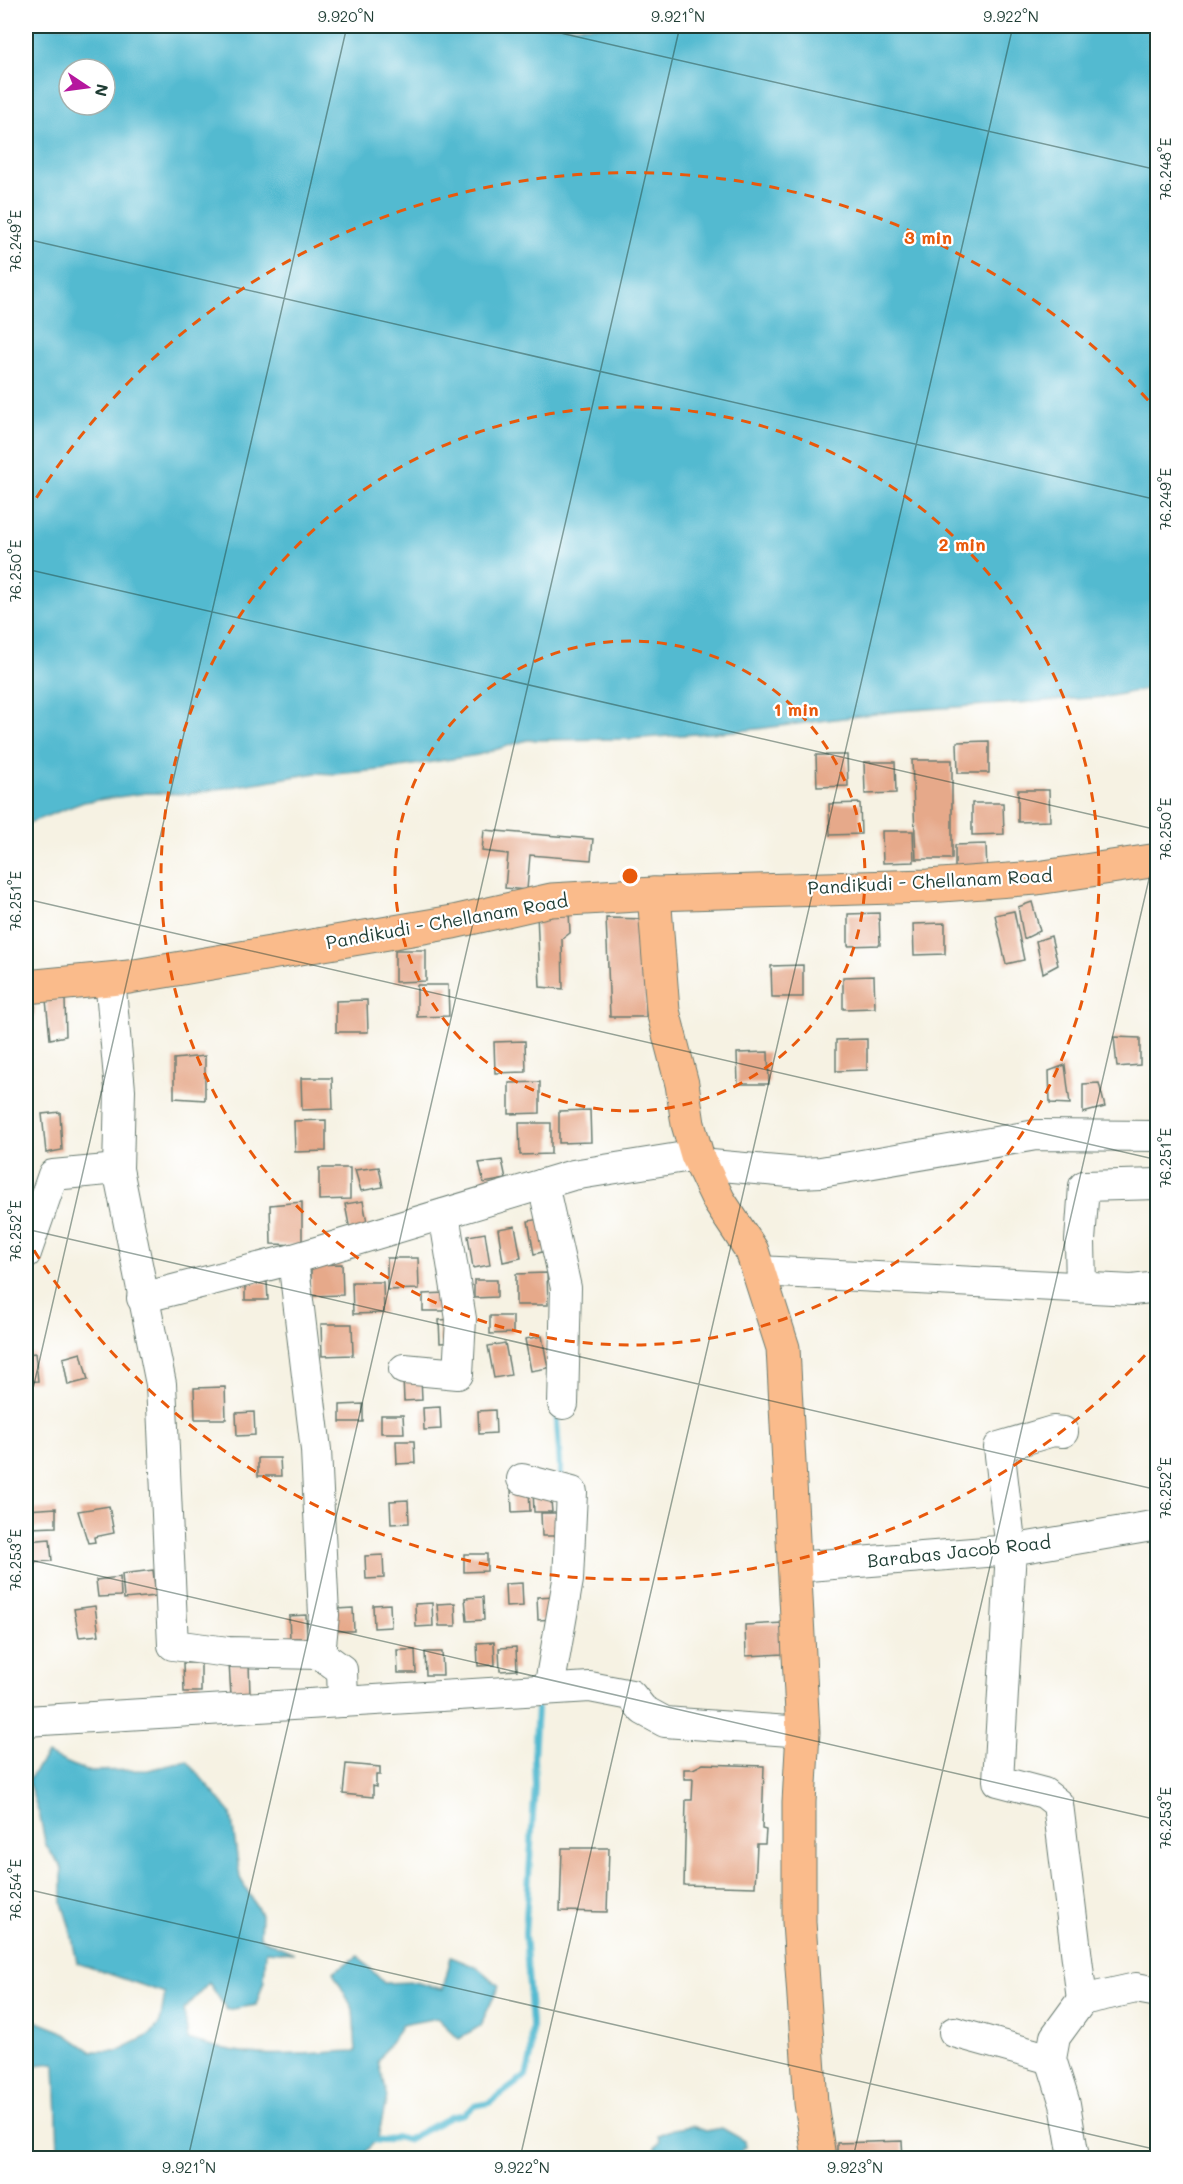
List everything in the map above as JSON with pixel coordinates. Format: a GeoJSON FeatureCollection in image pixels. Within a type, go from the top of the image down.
{"type":"FeatureCollection","features":[{"type":"Feature","properties":{"kind":"main road","name":"Pandikudi - Chellanam Road"},"geometry":{"type":"LineString","coordinates":[[26,987],[110,978],[453,922],[551,900],[654,894],[928,886],[1037,878],[1158,860]]}},
{"type":"Feature","properties":{"kind":"main road"},"geometry":{"type":"LineString","coordinates":[[654,894],[663,1011],[682,1084],[688,1124],[699,1160],[719,1201],[752,1251],[783,1348],[804,1732],[799,1802],[799,1922],[811,2103],[819,2158]]}},
{"type":"Feature","properties":{"kind":"street"},"geometry":{"type":"LineString","coordinates":[[110,978],[120,1090],[118,1169],[161,1384],[173,1645],[228,1652],[320,1654],[342,1670],[343,1702]]}},
{"type":"Feature","properties":{"kind":"street"},"geometry":{"type":"LineString","coordinates":[[142,1298],[293,1259],[573,1175],[699,1160],[800,1173],[821,1172],[1036,1135],[1158,1136]]}},
{"type":"Feature","properties":{"kind":"street"},"geometry":{"type":"LineString","coordinates":[[26,1253],[37,1181],[53,1175],[118,1169]]}},
{"type":"Feature","properties":{"kind":"street"},"geometry":{"type":"LineString","coordinates":[[543,1184],[566,1288],[563,1404]]}},
{"type":"Feature","properties":{"kind":"street"},"geometry":{"type":"LineString","coordinates":[[1081,1287],[1080,1241],[1084,1186],[1158,1184]]}},
{"type":"Feature","properties":{"kind":"street"},"geometry":{"type":"LineString","coordinates":[[404,1369],[458,1374],[461,1319],[444,1214]]}},
{"type":"Feature","properties":{"kind":"street"},"geometry":{"type":"LineString","coordinates":[[293,1259],[316,1450],[324,1615],[320,1654]]}},
{"type":"Feature","properties":{"kind":"street"},"geometry":{"type":"LineString","coordinates":[[759,1271],[1132,1290],[1158,1287]]}},
{"type":"Feature","properties":{"kind":"street"},"geometry":{"type":"LineString","coordinates":[[1063,1432],[1053,1431],[999,1447],[1011,1550],[998,1781],[1044,1793],[1058,1804],[1082,2000]]}},
{"type":"Feature","properties":{"kind":"street"},"geometry":{"type":"LineString","coordinates":[[522,1479],[572,1492],[568,1580],[549,1689]]}},
{"type":"Feature","properties":{"kind":"street","name":"Barabas Jacob Road"},"geometry":{"type":"LineString","coordinates":[[795,1567],[1011,1550],[1158,1525]]}},
{"type":"Feature","properties":{"kind":"street"},"geometry":{"type":"LineString","coordinates":[[26,1721],[590,1687],[631,1695],[643,1710],[665,1722],[804,1732]]}},
{"type":"Feature","properties":{"kind":"street"},"geometry":{"type":"LineString","coordinates":[[1074,2158],[1065,2104],[1051,2059],[1055,2037],[1082,2000],[1136,1988],[1158,1992]]}},
{"type":"Feature","properties":{"kind":"street"},"geometry":{"type":"LineString","coordinates":[[954,2032],[1051,2059]]}},
{"type":"Feature","properties":{"kind":"water"},"geometry":{"type":"Polygon","coordinates":[[[26,26],[1157,26],[1157,687],[1106,697],[898,711],[749,730],[630,739],[527,740],[478,755],[380,770],[335,774],[316,773],[188,794],[146,793],[84,802],[26,824],[26,26]]]}},
{"type":"Feature","properties":{"kind":"water"},"geometry":{"type":"Polygon","coordinates":[[[47,1754],[86,1771],[148,1770],[187,1761],[231,1813],[240,1878],[261,1914],[260,1938],[294,1953],[266,1951],[264,1981],[256,2005],[227,2010],[209,1983],[184,2010],[188,2039],[232,2050],[261,2054],[356,2051],[353,2009],[333,1972],[358,1956],[384,1983],[414,1982],[443,1989],[451,1957],[478,1968],[499,1986],[480,2026],[459,2039],[437,2018],[402,2025],[378,2061],[387,2097],[378,2138],[360,2158],[59,2158],[56,2155],[58,2150],[55,2063],[26,2066],[26,2017],[63,2032],[91,2051],[117,2051],[150,2035],[160,2023],[165,1993],[77,1963],[62,1903],[62,1868],[46,1846],[40,1817],[28,1781],[47,1754]]]}},
{"type":"Feature","properties":{"kind":"water"},"geometry":{"type":"Polygon","coordinates":[[[692,2126],[706,2131],[722,2128],[745,2141],[746,2147],[742,2149],[744,2158],[658,2158],[655,2147],[660,2141],[658,2135],[673,2129],[692,2126]]]}},
{"type":"Feature","properties":{"kind":"building"},"geometry":{"type":"Polygon","coordinates":[[[989,741],[989,773],[958,773],[957,742],[989,741]]]}},
{"type":"Feature","properties":{"kind":"building"},"geometry":{"type":"Polygon","coordinates":[[[816,755],[847,755],[848,786],[817,787],[816,755]]]}},
{"type":"Feature","properties":{"kind":"building"},"geometry":{"type":"Polygon","coordinates":[[[912,760],[952,760],[952,859],[916,859],[912,760]]]}},
{"type":"Feature","properties":{"kind":"building"},"geometry":{"type":"Polygon","coordinates":[[[864,762],[895,762],[896,793],[865,794],[864,762]]]}},
{"type":"Feature","properties":{"kind":"building"},"geometry":{"type":"Polygon","coordinates":[[[1018,790],[1049,790],[1050,821],[1018,822],[1018,790]]]}},
{"type":"Feature","properties":{"kind":"building"},"geometry":{"type":"Polygon","coordinates":[[[860,803],[861,834],[830,835],[829,804],[860,803]]]}},
{"type":"Feature","properties":{"kind":"building"},"geometry":{"type":"Polygon","coordinates":[[[972,803],[1003,803],[1004,834],[972,835],[972,803]]]}},
{"type":"Feature","properties":{"kind":"building"},"geometry":{"type":"Polygon","coordinates":[[[484,830],[593,839],[591,860],[530,855],[527,890],[505,888],[508,854],[482,851],[484,830]]]}},
{"type":"Feature","properties":{"kind":"building"},"geometry":{"type":"Polygon","coordinates":[[[882,831],[913,831],[914,862],[883,863],[882,831]]]}},
{"type":"Feature","properties":{"kind":"building"},"geometry":{"type":"Polygon","coordinates":[[[986,844],[987,876],[955,877],[955,845],[986,844]]]}},
{"type":"Feature","properties":{"kind":"building"},"geometry":{"type":"Polygon","coordinates":[[[1032,902],[1040,931],[1024,939],[1018,907],[1032,902]]]}},
{"type":"Feature","properties":{"kind":"building"},"geometry":{"type":"Polygon","coordinates":[[[569,911],[570,933],[562,939],[563,989],[540,987],[537,912],[569,911]]]}},
{"type":"Feature","properties":{"kind":"building"},"geometry":{"type":"Polygon","coordinates":[[[1014,911],[1024,960],[1006,964],[995,915],[1014,911]]]}},
{"type":"Feature","properties":{"kind":"building"},"geometry":{"type":"Polygon","coordinates":[[[879,913],[880,945],[848,946],[848,914],[879,913]]]}},
{"type":"Feature","properties":{"kind":"building"},"geometry":{"type":"Polygon","coordinates":[[[606,918],[647,919],[646,1017],[610,1017],[606,918]]]}},
{"type":"Feature","properties":{"kind":"building"},"geometry":{"type":"Polygon","coordinates":[[[945,923],[945,954],[914,955],[913,924],[945,923]]]}},
{"type":"Feature","properties":{"kind":"building"},"geometry":{"type":"Polygon","coordinates":[[[1051,936],[1058,965],[1043,973],[1036,941],[1051,936]]]}},
{"type":"Feature","properties":{"kind":"building"},"geometry":{"type":"Polygon","coordinates":[[[395,950],[426,950],[426,981],[395,982],[395,950]]]}},
{"type":"Feature","properties":{"kind":"building"},"geometry":{"type":"Polygon","coordinates":[[[803,965],[803,997],[772,997],[771,966],[803,965]]]}},
{"type":"Feature","properties":{"kind":"building"},"geometry":{"type":"Polygon","coordinates":[[[874,976],[875,1008],[843,1009],[843,977],[874,976]]]}},
{"type":"Feature","properties":{"kind":"building"},"geometry":{"type":"Polygon","coordinates":[[[417,985],[448,985],[449,1016],[417,1017],[417,985]]]}},
{"type":"Feature","properties":{"kind":"building"},"geometry":{"type":"Polygon","coordinates":[[[65,999],[66,1036],[50,1039],[46,1000],[65,999]]]}},
{"type":"Feature","properties":{"kind":"building"},"geometry":{"type":"Polygon","coordinates":[[[367,1000],[368,1032],[336,1032],[336,1001],[367,1000]]]}},
{"type":"Feature","properties":{"kind":"building"},"geometry":{"type":"Polygon","coordinates":[[[26,1005],[35,1006],[31,1044],[26,1044],[26,1005]]]}},
{"type":"Feature","properties":{"kind":"building"},"geometry":{"type":"Polygon","coordinates":[[[1114,1037],[1140,1038],[1140,1065],[1117,1067],[1114,1037]]]}},
{"type":"Feature","properties":{"kind":"building"},"geometry":{"type":"Polygon","coordinates":[[[867,1039],[867,1070],[836,1071],[836,1040],[867,1039]]]}},
{"type":"Feature","properties":{"kind":"building"},"geometry":{"type":"Polygon","coordinates":[[[525,1041],[526,1072],[495,1073],[494,1042],[525,1041]]]}},
{"type":"Feature","properties":{"kind":"building"},"geometry":{"type":"Polygon","coordinates":[[[768,1052],[769,1084],[738,1084],[737,1053],[768,1052]]]}},
{"type":"Feature","properties":{"kind":"building"},"geometry":{"type":"Polygon","coordinates":[[[205,1056],[205,1100],[174,1098],[174,1059],[205,1056]]]}},
{"type":"Feature","properties":{"kind":"building"},"geometry":{"type":"Polygon","coordinates":[[[1065,1065],[1070,1104],[1050,1103],[1049,1071],[1065,1065]]]}},
{"type":"Feature","properties":{"kind":"building"},"geometry":{"type":"Polygon","coordinates":[[[301,1078],[332,1078],[333,1109],[302,1110],[301,1078]]]}},
{"type":"Feature","properties":{"kind":"building"},"geometry":{"type":"Polygon","coordinates":[[[540,1082],[540,1113],[509,1114],[509,1083],[540,1082]]]}},
{"type":"Feature","properties":{"kind":"building"},"geometry":{"type":"Polygon","coordinates":[[[1099,1083],[1105,1107],[1083,1113],[1083,1084],[1099,1083]]]}},
{"type":"Feature","properties":{"kind":"building"},"geometry":{"type":"Polygon","coordinates":[[[590,1110],[591,1142],[559,1143],[559,1111],[590,1110]]]}},
{"type":"Feature","properties":{"kind":"building"},"geometry":{"type":"Polygon","coordinates":[[[60,1112],[62,1150],[46,1153],[42,1114],[60,1112]]]}},
{"type":"Feature","properties":{"kind":"building"},"geometry":{"type":"Polygon","coordinates":[[[326,1120],[326,1151],[295,1152],[294,1121],[326,1120]]]}},
{"type":"Feature","properties":{"kind":"building"},"geometry":{"type":"Polygon","coordinates":[[[519,1123],[551,1123],[551,1154],[520,1155],[519,1123]]]}},
{"type":"Feature","properties":{"kind":"building"},"geometry":{"type":"Polygon","coordinates":[[[502,1160],[506,1179],[484,1183],[479,1163],[502,1160]]]}},
{"type":"Feature","properties":{"kind":"building"},"geometry":{"type":"Polygon","coordinates":[[[379,1167],[383,1187],[361,1191],[355,1170],[379,1167]]]}},
{"type":"Feature","properties":{"kind":"building"},"geometry":{"type":"Polygon","coordinates":[[[319,1168],[350,1168],[350,1199],[319,1200],[319,1168]]]}},
{"type":"Feature","properties":{"kind":"building"},"geometry":{"type":"Polygon","coordinates":[[[363,1201],[369,1233],[351,1236],[345,1204],[363,1201]]]}},
{"type":"Feature","properties":{"kind":"building"},"geometry":{"type":"Polygon","coordinates":[[[302,1202],[302,1245],[271,1244],[270,1205],[302,1202]]]}},
{"type":"Feature","properties":{"kind":"building"},"geometry":{"type":"Polygon","coordinates":[[[545,1218],[551,1250],[534,1254],[528,1221],[545,1218]]]}},
{"type":"Feature","properties":{"kind":"building"},"geometry":{"type":"Polygon","coordinates":[[[515,1226],[521,1258],[503,1262],[498,1229],[515,1226]]]}},
{"type":"Feature","properties":{"kind":"building"},"geometry":{"type":"Polygon","coordinates":[[[485,1233],[490,1265],[473,1268],[468,1236],[485,1233]]]}},
{"type":"Feature","properties":{"kind":"building"},"geometry":{"type":"Polygon","coordinates":[[[387,1258],[418,1258],[419,1289],[387,1290],[387,1258]]]}},
{"type":"Feature","properties":{"kind":"building"},"geometry":{"type":"Polygon","coordinates":[[[342,1264],[343,1295],[311,1296],[311,1265],[342,1264]]]}},
{"type":"Feature","properties":{"kind":"building"},"geometry":{"type":"Polygon","coordinates":[[[547,1273],[548,1305],[516,1305],[516,1274],[547,1273]]]}},
{"type":"Feature","properties":{"kind":"building"},"geometry":{"type":"Polygon","coordinates":[[[474,1280],[497,1280],[497,1297],[474,1298],[474,1280]]]}},
{"type":"Feature","properties":{"kind":"building"},"geometry":{"type":"Polygon","coordinates":[[[267,1282],[268,1300],[245,1300],[245,1283],[267,1282]]]}},
{"type":"Feature","properties":{"kind":"building"},"geometry":{"type":"Polygon","coordinates":[[[352,1282],[383,1282],[384,1313],[353,1314],[352,1282]]]}},
{"type":"Feature","properties":{"kind":"building"},"geometry":{"type":"Polygon","coordinates":[[[446,1293],[446,1311],[423,1311],[423,1294],[446,1293]]]}},
{"type":"Feature","properties":{"kind":"building"},"geometry":{"type":"Polygon","coordinates":[[[490,1316],[513,1316],[513,1333],[490,1334],[490,1316]]]}},
{"type":"Feature","properties":{"kind":"building"},"geometry":{"type":"Polygon","coordinates":[[[457,1319],[458,1342],[440,1343],[439,1320],[457,1319]]]}},
{"type":"Feature","properties":{"kind":"building"},"geometry":{"type":"Polygon","coordinates":[[[321,1324],[352,1324],[353,1355],[322,1356],[321,1324]]]}},
{"type":"Feature","properties":{"kind":"building"},"geometry":{"type":"Polygon","coordinates":[[[542,1336],[548,1368],[531,1371],[525,1339],[542,1336]]]}},
{"type":"Feature","properties":{"kind":"building"},"geometry":{"type":"Polygon","coordinates":[[[505,1343],[511,1375],[494,1378],[488,1346],[505,1343]]]}},
{"type":"Feature","properties":{"kind":"building"},"geometry":{"type":"Polygon","coordinates":[[[35,1353],[38,1381],[26,1382],[26,1354],[35,1353]]]}},
{"type":"Feature","properties":{"kind":"building"},"geometry":{"type":"Polygon","coordinates":[[[81,1353],[88,1380],[68,1385],[63,1358],[81,1353]]]}},
{"type":"Feature","properties":{"kind":"building"},"geometry":{"type":"Polygon","coordinates":[[[421,1377],[422,1400],[404,1401],[403,1378],[421,1377]]]}},
{"type":"Feature","properties":{"kind":"building"},"geometry":{"type":"Polygon","coordinates":[[[225,1387],[226,1419],[195,1419],[194,1388],[225,1387]]]}},
{"type":"Feature","properties":{"kind":"building"},"geometry":{"type":"Polygon","coordinates":[[[363,1404],[363,1422],[340,1422],[340,1405],[363,1404]]]}},
{"type":"Feature","properties":{"kind":"building"},"geometry":{"type":"Polygon","coordinates":[[[440,1407],[441,1429],[424,1430],[423,1408],[440,1407]]]}},
{"type":"Feature","properties":{"kind":"building"},"geometry":{"type":"Polygon","coordinates":[[[495,1410],[496,1433],[479,1434],[478,1411],[495,1410]]]}},
{"type":"Feature","properties":{"kind":"building"},"geometry":{"type":"Polygon","coordinates":[[[254,1412],[255,1435],[237,1436],[236,1413],[254,1412]]]}},
{"type":"Feature","properties":{"kind":"building"},"geometry":{"type":"Polygon","coordinates":[[[381,1415],[403,1415],[404,1433],[381,1433],[381,1415]]]}},
{"type":"Feature","properties":{"kind":"building"},"geometry":{"type":"Polygon","coordinates":[[[396,1441],[414,1441],[415,1463],[397,1464],[396,1441]]]}},
{"type":"Feature","properties":{"kind":"building"},"geometry":{"type":"Polygon","coordinates":[[[258,1458],[280,1458],[281,1476],[258,1476],[258,1458]]]}},
{"type":"Feature","properties":{"kind":"building"},"geometry":{"type":"Polygon","coordinates":[[[529,1488],[530,1511],[512,1512],[511,1489],[529,1488]]]}},
{"type":"Feature","properties":{"kind":"building"},"geometry":{"type":"Polygon","coordinates":[[[533,1489],[550,1489],[552,1512],[534,1512],[533,1489]]]}},
{"type":"Feature","properties":{"kind":"building"},"geometry":{"type":"Polygon","coordinates":[[[408,1500],[409,1523],[391,1524],[390,1501],[408,1500]]]}},
{"type":"Feature","properties":{"kind":"building"},"geometry":{"type":"Polygon","coordinates":[[[109,1506],[114,1533],[94,1537],[95,1542],[88,1543],[78,1511],[109,1506]]]}},
{"type":"Feature","properties":{"kind":"building"},"geometry":{"type":"Polygon","coordinates":[[[56,1508],[56,1527],[30,1528],[26,1510],[56,1508]]]}},
{"type":"Feature","properties":{"kind":"building"},"geometry":{"type":"Polygon","coordinates":[[[541,1513],[559,1513],[560,1536],[542,1536],[541,1513]]]}},
{"type":"Feature","properties":{"kind":"building"},"geometry":{"type":"Polygon","coordinates":[[[50,1539],[52,1561],[27,1562],[26,1541],[50,1539]]]}},
{"type":"Feature","properties":{"kind":"building"},"geometry":{"type":"Polygon","coordinates":[[[464,1554],[487,1554],[487,1571],[464,1572],[464,1554]]]}},
{"type":"Feature","properties":{"kind":"building"},"geometry":{"type":"Polygon","coordinates":[[[383,1555],[384,1578],[366,1579],[365,1556],[383,1555]]]}},
{"type":"Feature","properties":{"kind":"building"},"geometry":{"type":"Polygon","coordinates":[[[153,1570],[156,1596],[124,1599],[122,1574],[153,1570]]]}},
{"type":"Feature","properties":{"kind":"building"},"geometry":{"type":"Polygon","coordinates":[[[120,1577],[121,1596],[98,1597],[96,1580],[120,1577]]]}},
{"type":"Feature","properties":{"kind":"building"},"geometry":{"type":"Polygon","coordinates":[[[522,1583],[523,1606],[506,1607],[505,1584],[522,1583]]]}},
{"type":"Feature","properties":{"kind":"building"},"geometry":{"type":"Polygon","coordinates":[[[554,1596],[555,1619],[538,1620],[537,1597],[554,1596]]]}},
{"type":"Feature","properties":{"kind":"building"},"geometry":{"type":"Polygon","coordinates":[[[483,1597],[484,1620],[467,1621],[465,1598],[483,1597]]]}},
{"type":"Feature","properties":{"kind":"building"},"geometry":{"type":"Polygon","coordinates":[[[432,1603],[433,1626],[416,1627],[415,1604],[432,1603]]]}},
{"type":"Feature","properties":{"kind":"building"},"geometry":{"type":"Polygon","coordinates":[[[455,1603],[456,1626],[439,1626],[437,1604],[455,1603]]]}},
{"type":"Feature","properties":{"kind":"building"},"geometry":{"type":"Polygon","coordinates":[[[390,1604],[391,1627],[374,1628],[373,1605],[390,1604]]]}},
{"type":"Feature","properties":{"kind":"building"},"geometry":{"type":"Polygon","coordinates":[[[95,1606],[99,1635],[79,1637],[74,1609],[95,1606]]]}},
{"type":"Feature","properties":{"kind":"building"},"geometry":{"type":"Polygon","coordinates":[[[353,1608],[354,1631],[337,1631],[336,1609],[353,1608]]]}},
{"type":"Feature","properties":{"kind":"building"},"geometry":{"type":"Polygon","coordinates":[[[306,1615],[307,1638],[290,1638],[289,1616],[306,1615]]]}},
{"type":"Feature","properties":{"kind":"building"},"geometry":{"type":"Polygon","coordinates":[[[783,1623],[783,1654],[746,1656],[745,1625],[783,1623]]]}},
{"type":"Feature","properties":{"kind":"building"},"geometry":{"type":"Polygon","coordinates":[[[494,1642],[495,1665],[478,1666],[477,1643],[494,1642]]]}},
{"type":"Feature","properties":{"kind":"building"},"geometry":{"type":"Polygon","coordinates":[[[516,1647],[517,1670],[500,1671],[499,1648],[516,1647]]]}},
{"type":"Feature","properties":{"kind":"building"},"geometry":{"type":"Polygon","coordinates":[[[397,1650],[415,1650],[416,1673],[398,1673],[397,1650]]]}},
{"type":"Feature","properties":{"kind":"building"},"geometry":{"type":"Polygon","coordinates":[[[425,1652],[442,1652],[443,1675],[426,1675],[425,1652]]]}},
{"type":"Feature","properties":{"kind":"building"},"geometry":{"type":"Polygon","coordinates":[[[183,1663],[201,1663],[201,1692],[184,1692],[183,1663]]]}},
{"type":"Feature","properties":{"kind":"building"},"geometry":{"type":"Polygon","coordinates":[[[229,1663],[249,1663],[250,1695],[231,1696],[229,1663]]]}},
{"type":"Feature","properties":{"kind":"building"},"geometry":{"type":"Polygon","coordinates":[[[346,1764],[380,1767],[380,1775],[376,1775],[376,1787],[373,1786],[373,1797],[343,1794],[346,1764]]]}},
{"type":"Feature","properties":{"kind":"building"},"geometry":{"type":"Polygon","coordinates":[[[703,1764],[764,1766],[762,1829],[766,1830],[765,1844],[757,1844],[755,1887],[684,1885],[686,1800],[692,1800],[693,1779],[684,1779],[684,1769],[693,1769],[703,1764]]]}},
{"type":"Feature","properties":{"kind":"building"},"geometry":{"type":"Polygon","coordinates":[[[562,1848],[609,1848],[607,1912],[560,1911],[562,1848]]]}},
{"type":"Feature","properties":{"kind":"building"},"geometry":{"type":"Polygon","coordinates":[[[902,2141],[903,2158],[837,2158],[837,2143],[902,2141]]]}},
{"type":"Feature","properties":{"kind":"waterway"},"geometry":{"type":"LineString","coordinates":[[556,1409],[561,1480]]}},
{"type":"Feature","properties":{"kind":"waterway"},"geometry":{"type":"LineString","coordinates":[[370,2140],[385,2141],[396,2137],[406,2140],[450,2117],[464,2114],[474,2106],[489,2103],[526,2076],[531,2057],[532,2025],[525,1934],[535,1785],[537,1709]]}}]}
